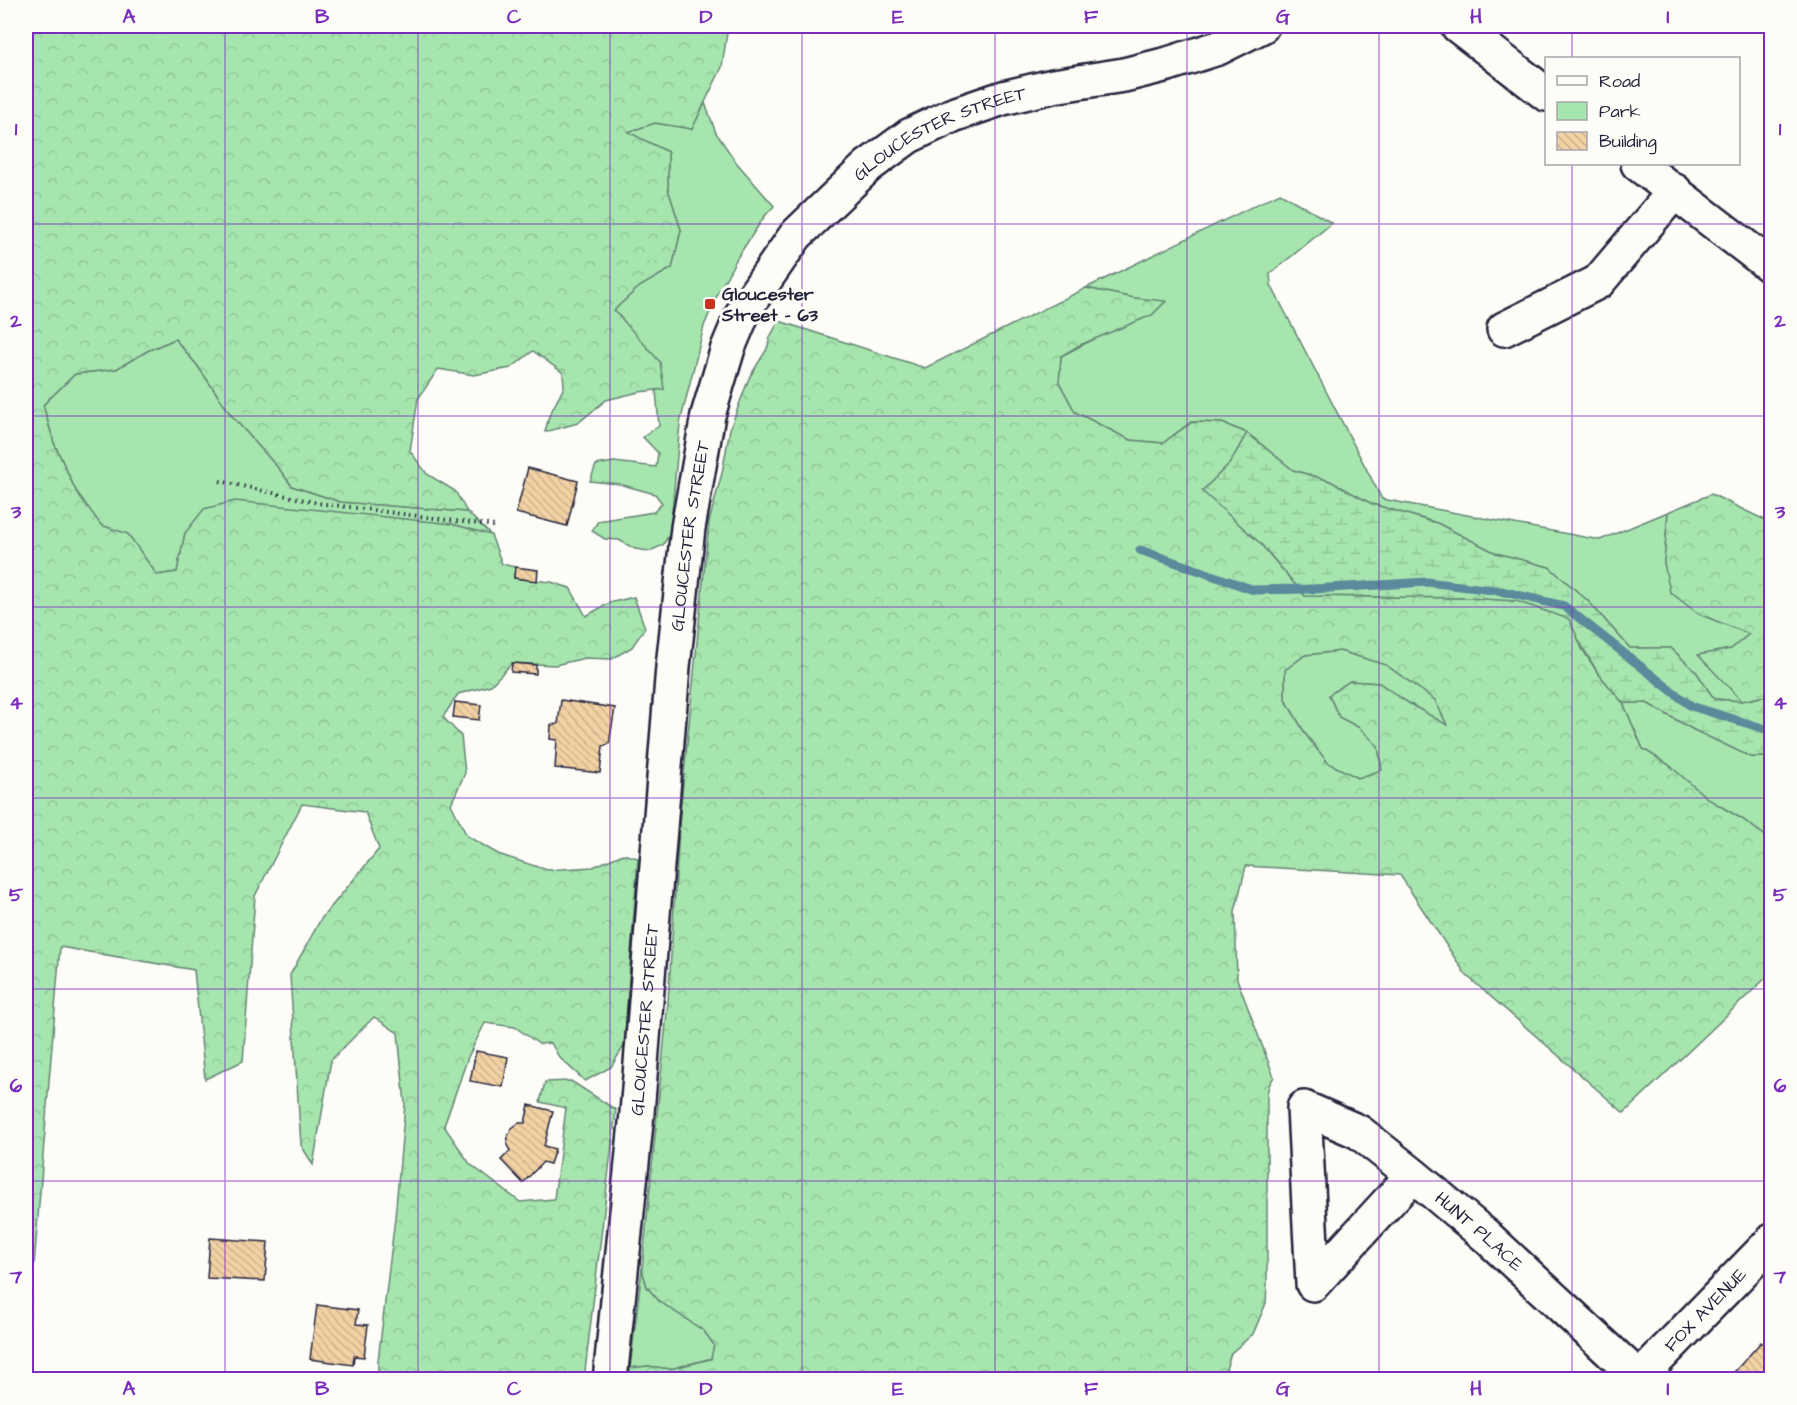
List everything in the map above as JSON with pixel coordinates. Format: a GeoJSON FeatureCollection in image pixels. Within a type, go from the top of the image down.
{"type":"FeatureCollection","features":[{"type":"Feature","properties":{"kind":"street","name":"GLOUCESTER STREET"},"geometry":{"type":"LineString","coordinates":[[610,1380],[637,1113],[673,667],[688,528],[708,415],[728,348],[744,310],[796,235],[868,166],[909,136],[953,115],[1003,98],[1053,86],[1124,75],[1168,64],[1218,48],[1262,26]]}},
{"type":"Feature","properties":{"kind":"street"},"geometry":{"type":"LineString","coordinates":[[1458,26],[1545,93]]}},
{"type":"Feature","properties":{"kind":"street"},"geometry":{"type":"LineString","coordinates":[[1639,165],[1772,267]]}},
{"type":"Feature","properties":{"kind":"street"},"geometry":{"type":"LineString","coordinates":[[1504,329],[1598,282],[1675,191]]}},
{"type":"Feature","properties":{"kind":"street","name":"HUNT PLACE"},"geometry":{"type":"LineString","coordinates":[[1413,1175],[1313,1284],[1304,1108],[1359,1132],[1413,1175],[1485,1235],[1638,1379]]}},
{"type":"Feature","properties":{"kind":"street","name":"FOX AVENUE"},"geometry":{"type":"LineString","coordinates":[[1638,1379],[1772,1241]]}},
{"type":"Feature","properties":{"kind":"path"},"geometry":{"type":"LineString","coordinates":[[220,481],[318,503],[495,526]]}},
{"type":"Feature","properties":{"kind":"green space"},"geometry":{"type":"Polygon","coordinates":[[[26,26],[728,26],[722,67],[692,129],[655,123],[628,132],[668,152],[668,189],[681,230],[672,268],[639,287],[614,310],[660,362],[664,389],[606,400],[578,423],[545,432],[549,416],[564,387],[563,373],[533,351],[511,368],[474,375],[438,369],[418,399],[410,451],[427,474],[455,491],[467,512],[341,502],[292,486],[232,416],[197,365],[175,339],[149,350],[116,369],[75,374],[43,405],[54,443],[76,491],[101,525],[128,534],[157,575],[177,572],[185,533],[204,509],[235,501],[452,524],[491,535],[502,564],[515,567],[514,578],[551,582],[570,588],[586,616],[609,603],[634,597],[645,628],[632,647],[612,659],[585,658],[555,665],[512,663],[491,685],[458,694],[443,717],[461,736],[465,773],[451,804],[467,836],[498,854],[547,870],[593,867],[623,854],[638,858],[624,1046],[611,1067],[585,1081],[559,1057],[551,1043],[539,1044],[515,1027],[485,1023],[468,1057],[444,1126],[470,1164],[520,1202],[554,1199],[566,1108],[540,1102],[545,1082],[571,1081],[616,1110],[584,1379],[378,1379],[405,1104],[398,1033],[374,1017],[331,1060],[313,1165],[301,1145],[290,975],[321,919],[379,849],[365,812],[302,804],[255,896],[243,1061],[205,1079],[194,970],[60,947],[26,1363],[26,26]]]}},
{"type":"Feature","properties":{"kind":"green space"},"geometry":{"type":"Polygon","coordinates":[[[705,103],[716,133],[736,162],[774,206],[737,258],[718,293],[704,326],[680,423],[670,533],[663,545],[650,551],[635,549],[619,540],[605,539],[592,531],[598,521],[654,512],[662,503],[655,494],[619,484],[590,481],[596,465],[614,462],[656,467],[658,453],[643,437],[659,426],[656,390],[664,389],[631,331],[614,310],[639,287],[672,268],[681,230],[668,189],[668,152],[627,132],[655,123],[692,129],[705,103]]]}},
{"type":"Feature","properties":{"kind":"green space"},"geometry":{"type":"Polygon","coordinates":[[[1280,193],[1332,223],[1270,274],[1271,285],[1382,499],[1600,540],[1668,512],[1664,563],[1699,614],[1749,634],[1731,649],[1699,655],[1742,701],[1714,699],[1697,673],[1671,648],[1630,648],[1588,601],[1549,567],[1496,553],[1437,523],[1372,504],[1330,481],[1293,470],[1247,433],[1222,423],[1191,422],[1163,443],[1130,440],[1075,412],[1059,382],[1061,356],[1166,302],[1086,288],[1280,193]]]}},
{"type":"Feature","properties":{"kind":"green space"},"geometry":{"type":"Polygon","coordinates":[[[1086,288],[1134,298],[1166,301],[1152,315],[1080,345],[1061,356],[1059,382],[1075,412],[1130,440],[1163,443],[1192,422],[1222,423],[1247,433],[1230,463],[1203,491],[1260,543],[1305,596],[1469,598],[1517,601],[1570,619],[1582,649],[1623,703],[1643,749],[1669,765],[1708,799],[1771,840],[1771,973],[1624,1113],[1466,975],[1400,875],[1246,866],[1235,911],[1237,979],[1274,1077],[1267,1093],[1267,1284],[1266,1303],[1253,1334],[1231,1353],[1223,1379],[629,1380],[630,1368],[648,1366],[670,1369],[711,1359],[714,1345],[704,1331],[659,1301],[647,1287],[642,1269],[668,1002],[680,814],[709,522],[722,473],[730,429],[749,378],[767,349],[770,337],[779,321],[925,368],[1086,288]],[[1340,651],[1305,655],[1285,670],[1285,699],[1306,735],[1328,763],[1358,778],[1382,770],[1378,746],[1360,728],[1339,717],[1329,695],[1350,681],[1379,683],[1447,725],[1435,700],[1386,665],[1340,651]]]}},
{"type":"Feature","properties":{"kind":"green space"},"geometry":{"type":"Polygon","coordinates":[[[175,339],[197,365],[232,416],[292,486],[341,502],[467,512],[491,535],[452,524],[185,533],[177,572],[157,575],[128,535],[101,526],[76,491],[54,443],[43,405],[75,374],[116,369],[149,350],[175,339]]]}},
{"type":"Feature","properties":{"kind":"green space"},"geometry":{"type":"Polygon","coordinates":[[[1247,433],[1293,470],[1330,481],[1372,504],[1437,523],[1496,553],[1549,567],[1588,601],[1630,648],[1671,648],[1697,673],[1714,699],[1742,701],[1771,695],[1771,757],[1751,757],[1694,730],[1647,703],[1623,703],[1598,673],[1569,619],[1516,601],[1469,598],[1305,596],[1260,543],[1202,491],[1230,463],[1247,433]]]}},
{"type":"Feature","properties":{"kind":"green space"},"geometry":{"type":"Polygon","coordinates":[[[1711,494],[1771,523],[1771,695],[1742,701],[1698,655],[1731,649],[1749,634],[1699,614],[1670,592],[1664,563],[1668,512],[1711,494]]]}},
{"type":"Feature","properties":{"kind":"green space"},"geometry":{"type":"Polygon","coordinates":[[[1340,651],[1386,665],[1435,700],[1448,726],[1379,683],[1350,681],[1329,695],[1339,717],[1360,728],[1378,745],[1382,770],[1358,778],[1328,763],[1306,735],[1285,699],[1285,670],[1305,655],[1340,651]]]}},
{"type":"Feature","properties":{"kind":"green space"},"geometry":{"type":"Polygon","coordinates":[[[1623,703],[1647,703],[1694,730],[1751,757],[1771,757],[1771,840],[1708,799],[1669,765],[1643,749],[1623,703]]]}},
{"type":"Feature","properties":{"kind":"green space"},"geometry":{"type":"Polygon","coordinates":[[[642,1269],[647,1287],[659,1301],[704,1331],[714,1345],[712,1358],[670,1369],[648,1366],[630,1368],[642,1269]]]}},
{"type":"Feature","properties":{"kind":"building"},"geometry":{"type":"Polygon","coordinates":[[[528,468],[578,481],[567,526],[516,513],[528,468]]]}},
{"type":"Feature","properties":{"kind":"building"},"geometry":{"type":"Polygon","coordinates":[[[515,567],[538,570],[537,581],[514,578],[515,567]]]}},
{"type":"Feature","properties":{"kind":"building"},"geometry":{"type":"Polygon","coordinates":[[[512,663],[536,665],[536,674],[511,672],[512,663]]]}},
{"type":"Feature","properties":{"kind":"building"},"geometry":{"type":"Polygon","coordinates":[[[561,700],[615,708],[609,744],[603,746],[600,773],[555,768],[557,740],[550,739],[551,725],[558,724],[561,700]]]}},
{"type":"Feature","properties":{"kind":"building"},"geometry":{"type":"Polygon","coordinates":[[[455,702],[481,705],[479,720],[453,717],[455,702]]]}},
{"type":"Feature","properties":{"kind":"building"},"geometry":{"type":"Polygon","coordinates":[[[476,1051],[508,1057],[503,1087],[470,1081],[476,1051]]]}},
{"type":"Feature","properties":{"kind":"building"},"geometry":{"type":"Polygon","coordinates":[[[529,1105],[553,1111],[544,1146],[555,1149],[550,1164],[543,1162],[523,1183],[501,1160],[510,1151],[507,1145],[512,1128],[519,1123],[525,1123],[529,1105]]]}},
{"type":"Feature","properties":{"kind":"building"},"geometry":{"type":"Polygon","coordinates":[[[210,1238],[268,1242],[265,1281],[207,1278],[210,1238]]]}},
{"type":"Feature","properties":{"kind":"building"},"geometry":{"type":"Polygon","coordinates":[[[317,1305],[358,1310],[356,1324],[368,1325],[364,1357],[354,1356],[353,1365],[310,1359],[317,1305]]]}},
{"type":"Feature","properties":{"kind":"building"},"geometry":{"type":"Polygon","coordinates":[[[1761,1342],[1772,1352],[1772,1380],[1727,1380],[1761,1342]]]}},
{"type":"Feature","properties":{"kind":"building"},"geometry":{"type":"Polygon","coordinates":[[[198,1373],[224,1376],[223,1380],[197,1380],[198,1373]]]}},
{"type":"Feature","properties":{"kind":"waterway"},"geometry":{"type":"LineString","coordinates":[[1140,550],[1254,590],[1427,582],[1501,591],[1564,606],[1691,706],[1772,731]]}},
{"type":"Feature","properties":{"kind":"place","name":"Gloucester Street - 63"},"geometry":{"type":"Point","coordinates":[710,304]}}]}
